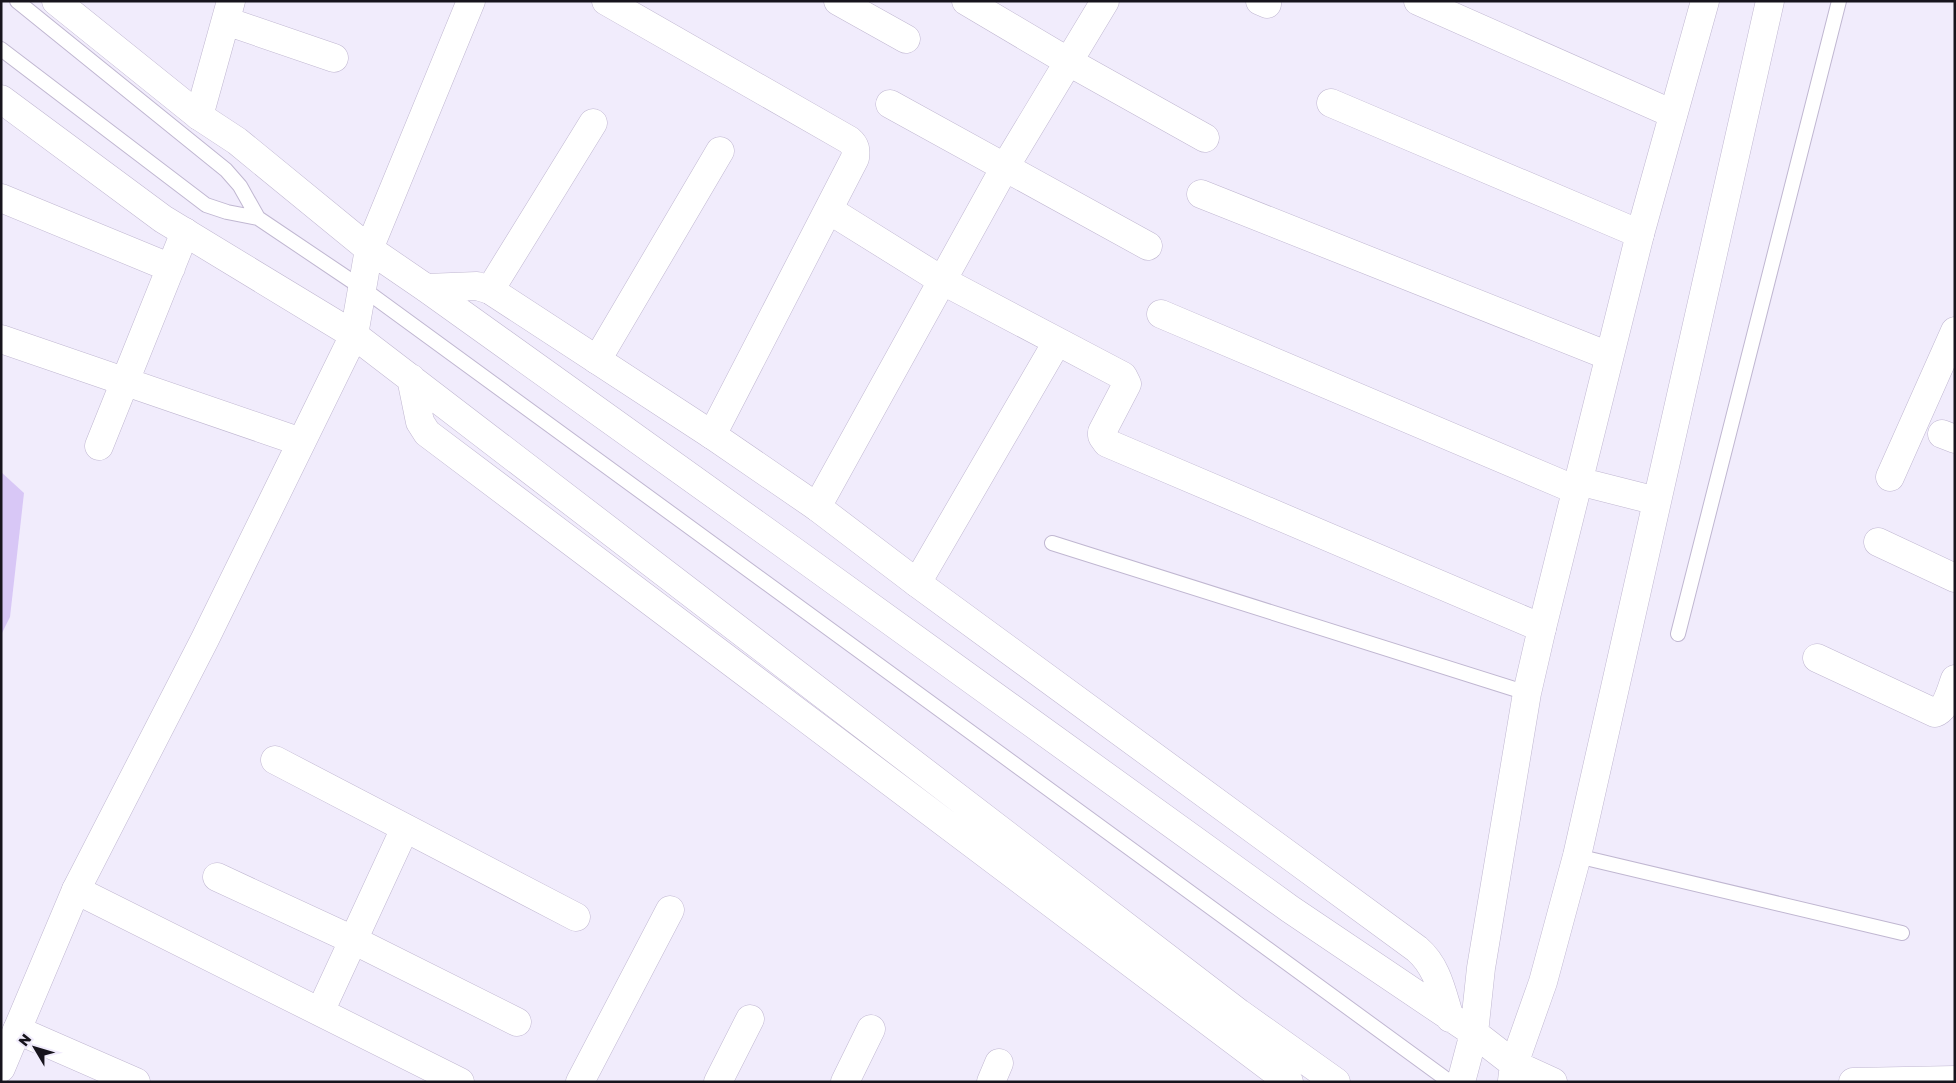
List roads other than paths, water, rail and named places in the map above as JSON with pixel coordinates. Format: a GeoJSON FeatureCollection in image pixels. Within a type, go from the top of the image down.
{"type":"FeatureCollection","features":[{"type":"Feature","properties":{"kind":"street"},"geometry":{"type":"LineString","coordinates":[[56,1],[199,116],[237,141],[369,250],[426,288],[792,550],[1290,910],[1474,1033],[1513,1073],[1553,1082]]}},
{"type":"Feature","properties":{"kind":"street"},"geometry":{"type":"LineString","coordinates":[[1,1068],[76,890],[205,639],[354,334],[369,250],[471,1]]}},
{"type":"Feature","properties":{"kind":"street"},"geometry":{"type":"LineString","coordinates":[[606,1],[841,136],[854,145],[856,150],[856,158],[712,435]]}},
{"type":"Feature","properties":{"kind":"street"},"geometry":{"type":"LineString","coordinates":[[838,1],[906,39]]}},
{"type":"Feature","properties":{"kind":"street"},"geometry":{"type":"LineString","coordinates":[[966,1],[1069,62],[1205,138]]}},
{"type":"Feature","properties":{"kind":"street"},"geometry":{"type":"LineString","coordinates":[[817,507],[1005,167],[1105,1]]}},
{"type":"Feature","properties":{"kind":"street"},"geometry":{"type":"LineString","coordinates":[[1418,1],[1672,114]]}},
{"type":"Feature","properties":{"kind":"street"},"geometry":{"type":"LineString","coordinates":[[1461,1082],[1474,1033],[1482,968],[1527,693],[1640,234],[1705,1]]}},
{"type":"Feature","properties":{"kind":"street"},"geometry":{"type":"LineString","coordinates":[[1513,1073],[1543,982],[1577,856],[1770,1]]}},
{"type":"Feature","properties":{"kind":"street"},"geometry":{"type":"LineString","coordinates":[[199,116],[228,11],[334,58]]}},
{"type":"Feature","properties":{"kind":"street"},"geometry":{"type":"LineString","coordinates":[[1331,103],[1640,234]]}},
{"type":"Feature","properties":{"kind":"street"},"geometry":{"type":"LineString","coordinates":[[890,104],[1148,246]]}},
{"type":"Feature","properties":{"kind":"street"},"geometry":{"type":"LineString","coordinates":[[7,109],[163,219],[354,334],[1239,1014],[1336,1082]]}},
{"type":"Feature","properties":{"kind":"street"},"geometry":{"type":"LineString","coordinates":[[490,290],[593,123]]}},
{"type":"Feature","properties":{"kind":"street"},"geometry":{"type":"LineString","coordinates":[[597,360],[720,150]]}},
{"type":"Feature","properties":{"kind":"street"},"geometry":{"type":"LineString","coordinates":[[1201,194],[1609,356]]}},
{"type":"Feature","properties":{"kind":"street"},"geometry":{"type":"LineString","coordinates":[[1,198],[171,268]]}},
{"type":"Feature","properties":{"kind":"street"},"geometry":{"type":"LineString","coordinates":[[829,210],[943,281],[1126,379],[1127,384],[1102,432],[1102,436],[1107,442],[1542,628]]}},
{"type":"Feature","properties":{"kind":"street"},"geometry":{"type":"LineString","coordinates":[[99,446],[185,232]]}},
{"type":"Feature","properties":{"kind":"street"},"geometry":{"type":"LineString","coordinates":[[426,288],[477,286],[490,290],[712,435],[817,507],[917,583],[1428,958],[1435,971],[1450,1018]]}},
{"type":"Feature","properties":{"kind":"street"},"geometry":{"type":"LineString","coordinates":[[1160,314],[1577,486],[1657,501]]}},
{"type":"Feature","properties":{"kind":"street"},"geometry":{"type":"LineString","coordinates":[[1890,477],[1955,331]]}},
{"type":"Feature","properties":{"kind":"street"},"geometry":{"type":"LineString","coordinates":[[1,339],[301,442]]}},
{"type":"Feature","properties":{"kind":"street"},"geometry":{"type":"LineString","coordinates":[[917,583],[1057,342]]}},
{"type":"Feature","properties":{"kind":"street"},"geometry":{"type":"LineString","coordinates":[[411,378],[420,422],[427,433],[1289,1082]]}},
{"type":"Feature","properties":{"kind":"street"},"geometry":{"type":"LineString","coordinates":[[1878,542],[1955,578]]}},
{"type":"Feature","properties":{"kind":"street"},"geometry":{"type":"LineString","coordinates":[[1817,658],[1936,713],[1940,712],[1944,707],[1955,679]]}},
{"type":"Feature","properties":{"kind":"street"},"geometry":{"type":"LineString","coordinates":[[275,760],[576,917]]}},
{"type":"Feature","properties":{"kind":"street"},"geometry":{"type":"LineString","coordinates":[[320,1012],[405,828]]}},
{"type":"Feature","properties":{"kind":"street"},"geometry":{"type":"LineString","coordinates":[[216,877],[353,940],[517,1022]]}},
{"type":"Feature","properties":{"kind":"street"},"geometry":{"type":"LineString","coordinates":[[76,890],[460,1082]]}},
{"type":"Feature","properties":{"kind":"street"},"geometry":{"type":"LineString","coordinates":[[580,1082],[670,910]]}},
{"type":"Feature","properties":{"kind":"street"},"geometry":{"type":"LineString","coordinates":[[718,1082],[750,1019]]}},
{"type":"Feature","properties":{"kind":"street"},"geometry":{"type":"LineString","coordinates":[[845,1082],[871,1029]]}},
{"type":"Feature","properties":{"kind":"street"},"geometry":{"type":"LineString","coordinates":[[17,1030],[136,1082]]}},
{"type":"Feature","properties":{"kind":"street"},"geometry":{"type":"LineString","coordinates":[[1853,1082],[1955,1080]]}},
{"type":"Feature","properties":{"kind":"lane"},"geometry":{"type":"LineString","coordinates":[[17,1],[226,170],[240,186],[258,218]]}},
{"type":"Feature","properties":{"kind":"lane"},"geometry":{"type":"LineString","coordinates":[[1678,634],[1839,1]]}},
{"type":"Feature","properties":{"kind":"lane"},"geometry":{"type":"LineString","coordinates":[[1,50],[206,205],[227,212],[258,218],[362,288],[1450,1082]]}},
{"type":"Feature","properties":{"kind":"lane"},"geometry":{"type":"LineString","coordinates":[[1052,543],[1527,693]]}},
{"type":"Feature","properties":{"kind":"lane"},"geometry":{"type":"LineString","coordinates":[[1577,856],[1902,933]]}}]}
